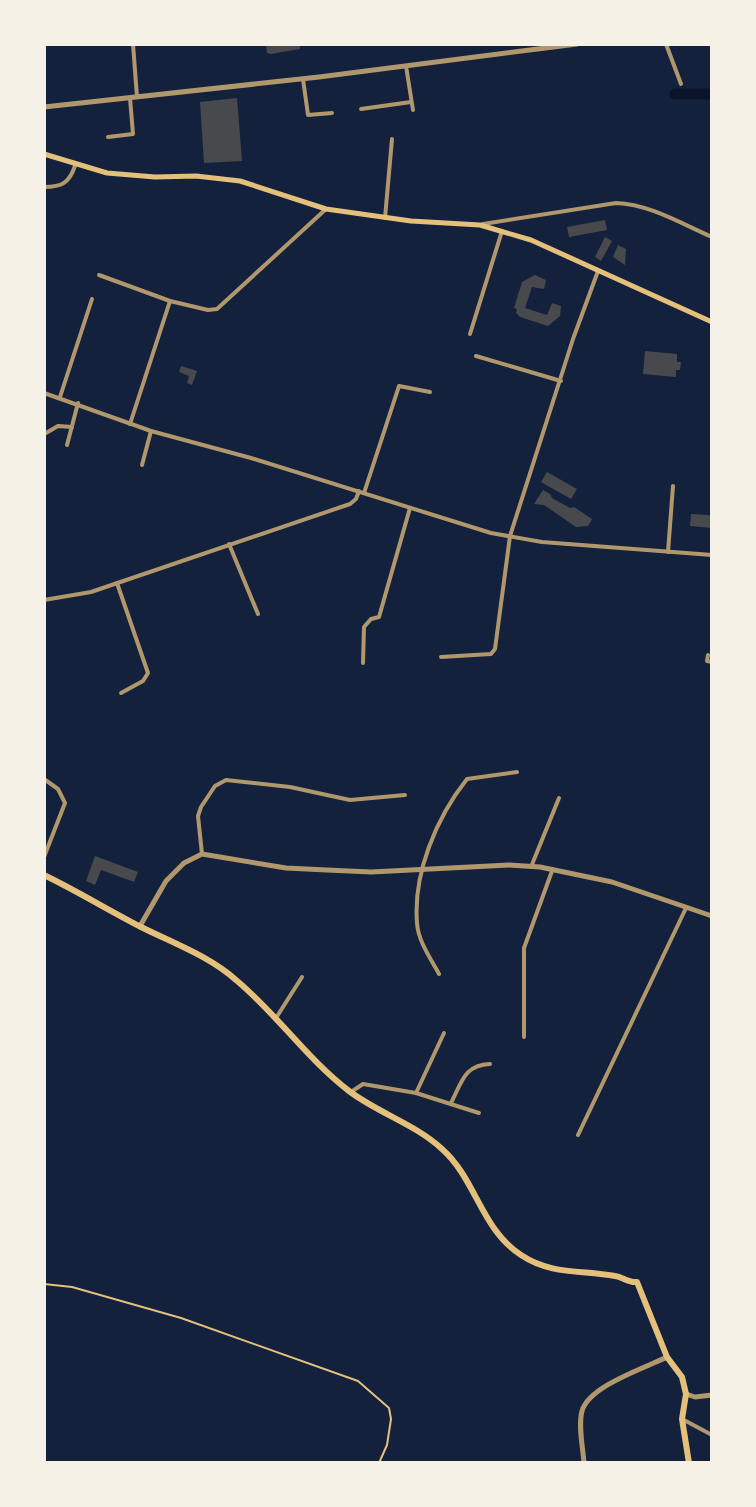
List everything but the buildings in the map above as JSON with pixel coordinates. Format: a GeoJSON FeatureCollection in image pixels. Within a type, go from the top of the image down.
{"type":"FeatureCollection","features":[{"type":"Feature","properties":{"kind":"main road"},"geometry":{"type":"LineString","coordinates":[[44,148],[75,166],[107,173],[240,181],[326,209],[385,218],[480,225],[531,240],[712,322]]}},
{"type":"Feature","properties":{"kind":"main road"},"geometry":{"type":"LineString","coordinates":[[44,154],[54,156]]}},
{"type":"Feature","properties":{"kind":"main road"},"geometry":{"type":"LineString","coordinates":[[44,875],[223,969],[351,1092],[417,1130],[444,1150],[461,1171],[493,1230],[520,1255],[557,1271],[620,1277],[630,1283],[637,1282],[667,1357],[680,1373],[686,1394],[682,1419],[689,1463]]}},
{"type":"Feature","properties":{"kind":"street"},"geometry":{"type":"LineString","coordinates":[[133,44],[137,97]]}},
{"type":"Feature","properties":{"kind":"street"},"geometry":{"type":"LineString","coordinates":[[44,107],[303,79],[577,44]]}},
{"type":"Feature","properties":{"kind":"street"},"geometry":{"type":"LineString","coordinates":[[666,44],[681,84]]}},
{"type":"Feature","properties":{"kind":"street"},"geometry":{"type":"LineString","coordinates":[[406,66],[413,110]]}},
{"type":"Feature","properties":{"kind":"street"},"geometry":{"type":"LineString","coordinates":[[303,79],[308,115],[332,113]]}},
{"type":"Feature","properties":{"kind":"street"},"geometry":{"type":"LineString","coordinates":[[108,137],[133,134],[130,98]]}},
{"type":"Feature","properties":{"kind":"street"},"geometry":{"type":"LineString","coordinates":[[361,109],[411,102]]}},
{"type":"Feature","properties":{"kind":"street"},"geometry":{"type":"LineString","coordinates":[[385,218],[392,139]]}},
{"type":"Feature","properties":{"kind":"street"},"geometry":{"type":"LineString","coordinates":[[44,187],[64,184],[71,179],[75,166]]}},
{"type":"Feature","properties":{"kind":"street"},"geometry":{"type":"LineString","coordinates":[[480,225],[627,203],[712,237]]}},
{"type":"Feature","properties":{"kind":"street"},"geometry":{"type":"LineString","coordinates":[[99,275],[170,301],[208,310],[217,309],[326,209]]}},
{"type":"Feature","properties":{"kind":"street"},"geometry":{"type":"LineString","coordinates":[[470,334],[502,231]]}},
{"type":"Feature","properties":{"kind":"street"},"geometry":{"type":"LineString","coordinates":[[441,657],[491,654],[495,649],[510,536],[598,271]]}},
{"type":"Feature","properties":{"kind":"street"},"geometry":{"type":"LineString","coordinates":[[60,397],[92,299]]}},
{"type":"Feature","properties":{"kind":"street"},"geometry":{"type":"LineString","coordinates":[[130,424],[170,301]]}},
{"type":"Feature","properties":{"kind":"street"},"geometry":{"type":"LineString","coordinates":[[476,356],[561,381]]}},
{"type":"Feature","properties":{"kind":"street"},"geometry":{"type":"LineString","coordinates":[[44,600],[73,596],[117,583],[350,504],[361,492],[399,386],[430,392]]}},
{"type":"Feature","properties":{"kind":"street"},"geometry":{"type":"LineString","coordinates":[[44,393],[151,431],[510,536],[542,542],[712,555]]}},
{"type":"Feature","properties":{"kind":"street"},"geometry":{"type":"LineString","coordinates":[[67,445],[78,403]]}},
{"type":"Feature","properties":{"kind":"street"},"geometry":{"type":"LineString","coordinates":[[46,433],[58,426],[72,427]]}},
{"type":"Feature","properties":{"kind":"street"},"geometry":{"type":"LineString","coordinates":[[142,465],[151,431]]}},
{"type":"Feature","properties":{"kind":"street"},"geometry":{"type":"LineString","coordinates":[[668,552],[673,486]]}},
{"type":"Feature","properties":{"kind":"street"},"geometry":{"type":"LineString","coordinates":[[363,663],[364,627],[371,619],[379,617],[410,508]]}},
{"type":"Feature","properties":{"kind":"street"},"geometry":{"type":"LineString","coordinates":[[229,544],[258,614]]}},
{"type":"Feature","properties":{"kind":"street"},"geometry":{"type":"LineString","coordinates":[[117,583],[148,673],[143,681],[121,693]]}},
{"type":"Feature","properties":{"kind":"street"},"geometry":{"type":"LineString","coordinates":[[708,655],[707,661],[712,662]]}},
{"type":"Feature","properties":{"kind":"street"},"geometry":{"type":"LineString","coordinates":[[439,974],[417,923],[421,870],[441,821],[467,779],[517,772]]}},
{"type":"Feature","properties":{"kind":"street"},"geometry":{"type":"LineString","coordinates":[[44,779],[58,789],[65,803],[44,857]]}},
{"type":"Feature","properties":{"kind":"street"},"geometry":{"type":"LineString","coordinates":[[202,854],[198,816],[206,797],[226,780],[290,787],[350,800],[405,795]]}},
{"type":"Feature","properties":{"kind":"street"},"geometry":{"type":"LineString","coordinates":[[531,867],[559,798]]}},
{"type":"Feature","properties":{"kind":"street"},"geometry":{"type":"LineString","coordinates":[[140,926],[166,881],[184,863],[202,854],[286,868],[371,872],[509,865],[531,867],[612,882],[711,914]]}},
{"type":"Feature","properties":{"kind":"street"},"geometry":{"type":"LineString","coordinates":[[524,1037],[524,948],[552,871]]}},
{"type":"Feature","properties":{"kind":"street"},"geometry":{"type":"LineString","coordinates":[[578,1135],[686,908]]}},
{"type":"Feature","properties":{"kind":"street"},"geometry":{"type":"LineString","coordinates":[[276,1018],[302,977]]}},
{"type":"Feature","properties":{"kind":"street"},"geometry":{"type":"LineString","coordinates":[[416,1093],[444,1033]]}},
{"type":"Feature","properties":{"kind":"street"},"geometry":{"type":"LineString","coordinates":[[450,1104],[469,1069],[477,1064],[490,1064]]}},
{"type":"Feature","properties":{"kind":"street"},"geometry":{"type":"LineString","coordinates":[[351,1092],[363,1084],[416,1093],[479,1113]]}},
{"type":"Feature","properties":{"kind":"street"},"geometry":{"type":"LineString","coordinates":[[584,1463],[582,1412],[590,1399],[608,1385],[667,1357]]}},
{"type":"Feature","properties":{"kind":"street"},"geometry":{"type":"LineString","coordinates":[[686,1394],[695,1397],[712,1395]]}},
{"type":"Feature","properties":{"kind":"street"},"geometry":{"type":"LineString","coordinates":[[682,1419],[712,1435]]}},
{"type":"Feature","properties":{"kind":"path"},"geometry":{"type":"LineString","coordinates":[[44,1284],[72,1287],[181,1318],[358,1381],[389,1408],[391,1419],[387,1445],[379,1463]]}},
{"type":"Feature","properties":{"kind":"waterway"},"geometry":{"type":"LineString","coordinates":[[675,94],[712,94]]}}]}
